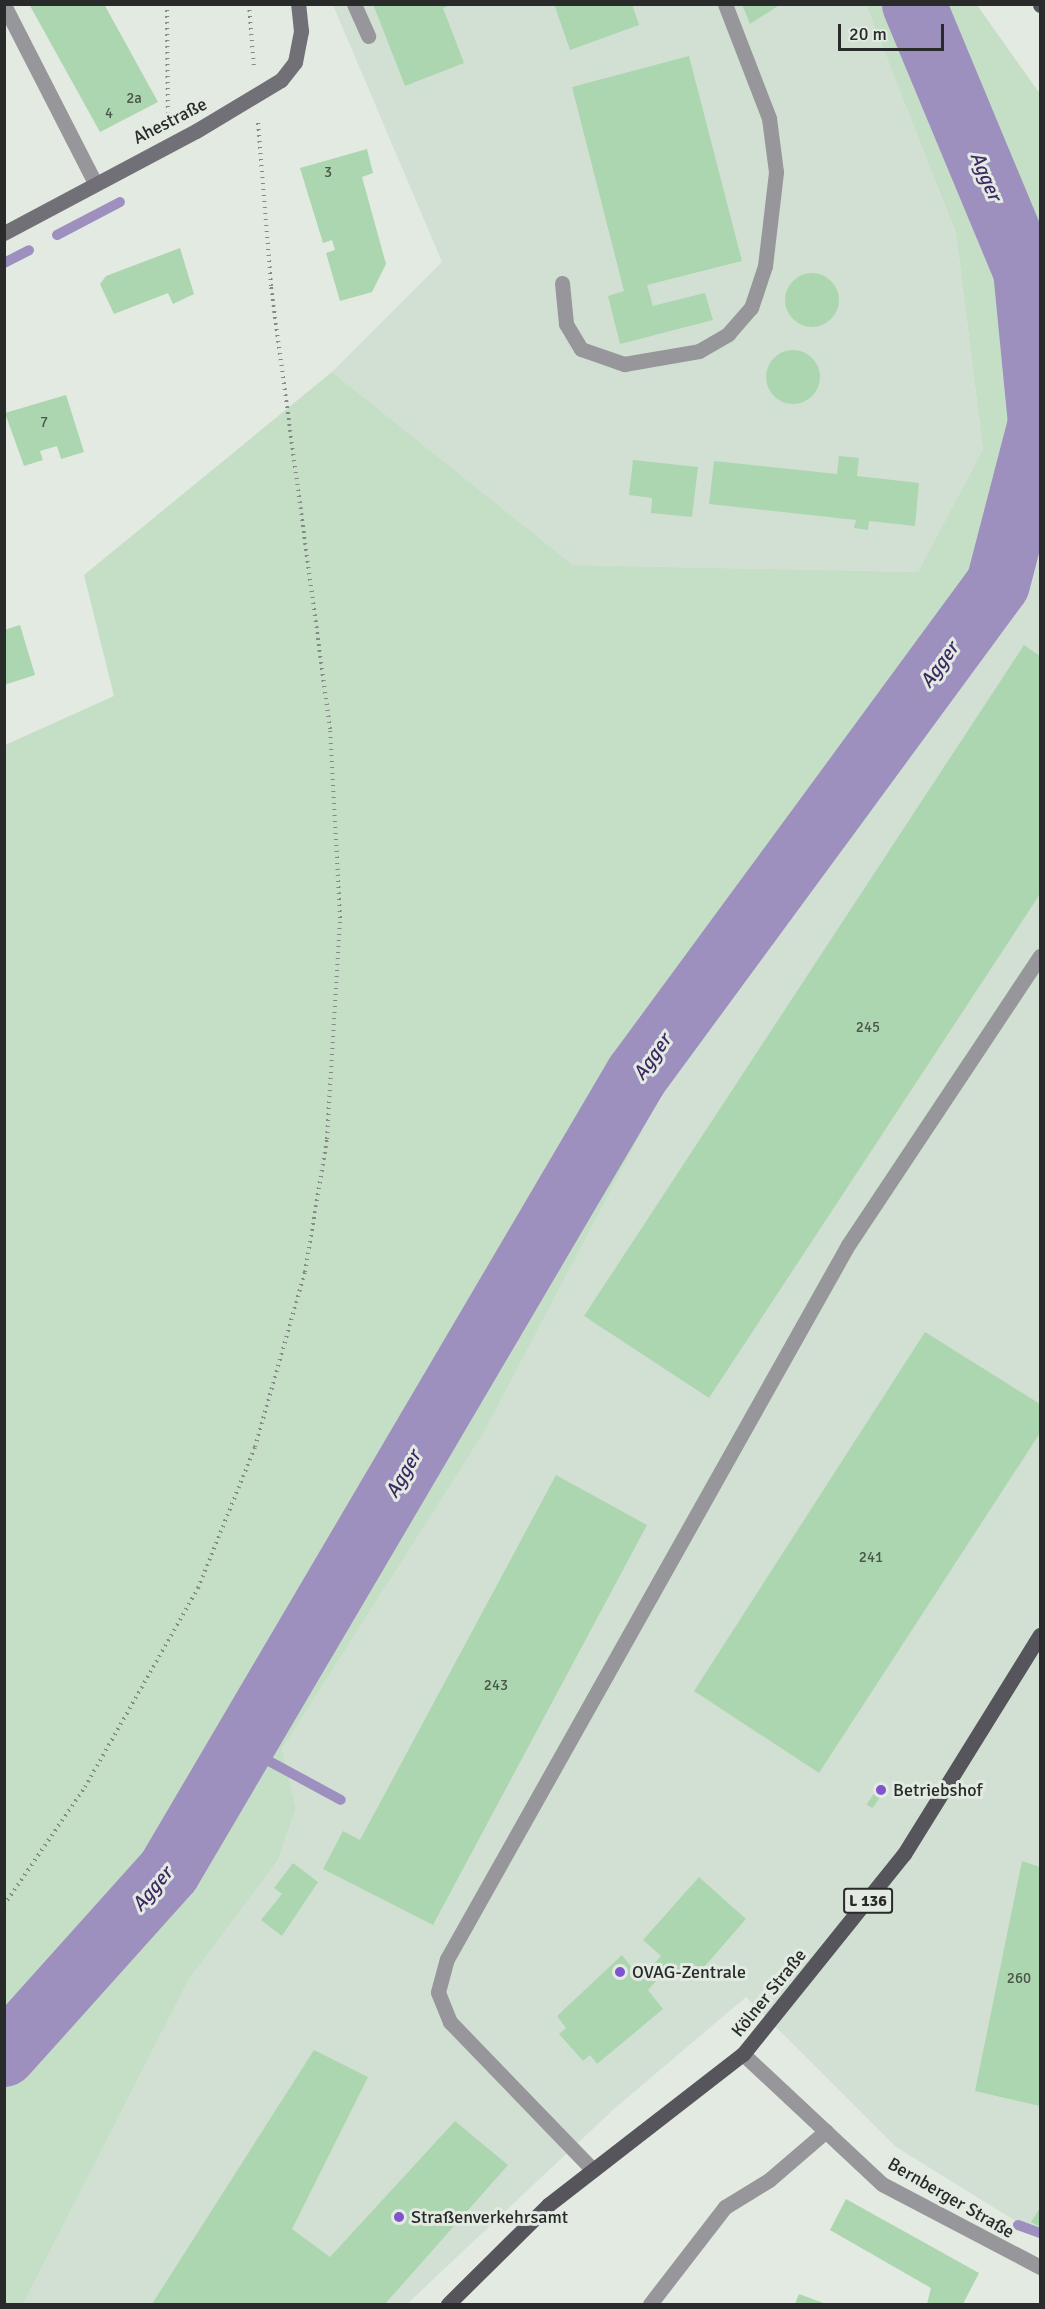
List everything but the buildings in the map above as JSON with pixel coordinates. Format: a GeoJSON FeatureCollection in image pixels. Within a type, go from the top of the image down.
{"type":"FeatureCollection","features":[{"type":"Feature","properties":{"kind":"main road","name":"Ahestraße"},"geometry":{"type":"LineString","coordinates":[[4,233],[168,143],[196,131],[281,81],[295,62],[301,31],[298,4]]}},
{"type":"Feature","properties":{"kind":"main road","name":"Kölner Straße"},"geometry":{"type":"LineString","coordinates":[[448,2304],[548,2205],[743,2054],[904,1854],[1041,1635]]}},
{"type":"Feature","properties":{"kind":"street"},"geometry":{"type":"LineString","coordinates":[[354,4],[368,36]]}},
{"type":"Feature","properties":{"kind":"street"},"geometry":{"type":"LineString","coordinates":[[562,283],[566,324],[581,350],[624,364],[699,351],[728,334],[751,308],[767,256],[776,172],[769,118],[725,4]]}},
{"type":"Feature","properties":{"kind":"street"},"geometry":{"type":"LineString","coordinates":[[4,5],[95,183]]}},
{"type":"Feature","properties":{"kind":"street"},"geometry":{"type":"LineString","coordinates":[[593,2169],[450,2022],[438,1992],[447,1959],[848,1245],[1041,956]]}},
{"type":"Feature","properties":{"kind":"street","name":"Bernberger Straße"},"geometry":{"type":"LineString","coordinates":[[743,2054],[882,2184],[1041,2267]]}},
{"type":"Feature","properties":{"kind":"street"},"geometry":{"type":"LineString","coordinates":[[650,2304],[725,2207],[769,2180],[826,2131]]}},
{"type":"Feature","properties":{"kind":"path"},"geometry":{"type":"LineString","coordinates":[[167,4],[168,143]]}},
{"type":"Feature","properties":{"kind":"path"},"geometry":{"type":"LineString","coordinates":[[249,4],[255,75]]}},
{"type":"Feature","properties":{"kind":"path"},"geometry":{"type":"LineString","coordinates":[[4,1905],[85,1787],[198,1588],[255,1447],[299,1294],[327,1139],[340,918],[330,729],[272,298],[257,110]]}},
{"type":"Feature","properties":{"kind":"shaded area"},"geometry":{"type":"Polygon","coordinates":[[[333,5],[866,5],[956,233],[983,451],[918,572],[573,565],[332,372],[442,262],[333,5]]]}},
{"type":"Feature","properties":{"kind":"shaded area"},"geometry":{"type":"Polygon","coordinates":[[[1040,531],[1040,2236],[896,2147],[746,1997],[614,2109],[407,2304],[23,2304],[189,1979],[278,1860],[296,1808],[282,1749],[483,1434],[671,1076],[865,821],[1021,583],[1040,531]]]}},
{"type":"Feature","properties":{"kind":"green space"},"geometry":{"type":"Polygon","coordinates":[[[866,5],[977,5],[1040,94],[1040,531],[1021,583],[865,821],[671,1076],[483,1434],[282,1749],[296,1808],[278,1860],[189,1979],[23,2304],[5,2304],[5,745],[114,696],[84,575],[332,372],[573,565],[918,572],[983,450],[956,233],[866,5]]]}},
{"type":"Feature","properties":{"kind":"waterway","name":"Agger"},"geometry":{"type":"LineString","coordinates":[[4,2055],[169,1871],[637,1075],[998,584],[1040,423],[1025,271],[914,4]]}},
{"type":"Feature","properties":{"kind":"waterway"},"geometry":{"type":"LineString","coordinates":[[57,235],[120,202]]}},
{"type":"Feature","properties":{"kind":"waterway"},"geometry":{"type":"LineString","coordinates":[[4,263],[29,250]]}},
{"type":"Feature","properties":{"kind":"waterway"},"geometry":{"type":"LineString","coordinates":[[243,1747],[341,1800]]}},
{"type":"Feature","properties":{"kind":"waterway"},"geometry":{"type":"LineString","coordinates":[[1018,2225],[1040,2233]]}},
{"type":"Feature","properties":{"kind":"place","name":"Betriebshof"},"geometry":{"type":"Point","coordinates":[881,1790]}},
{"type":"Feature","properties":{"kind":"place","name":"OVAG-Zentrale"},"geometry":{"type":"Point","coordinates":[620,1972]}},
{"type":"Feature","properties":{"kind":"place","name":"Straßenverkehrsamt"},"geometry":{"type":"Point","coordinates":[399,2217]}}]}
